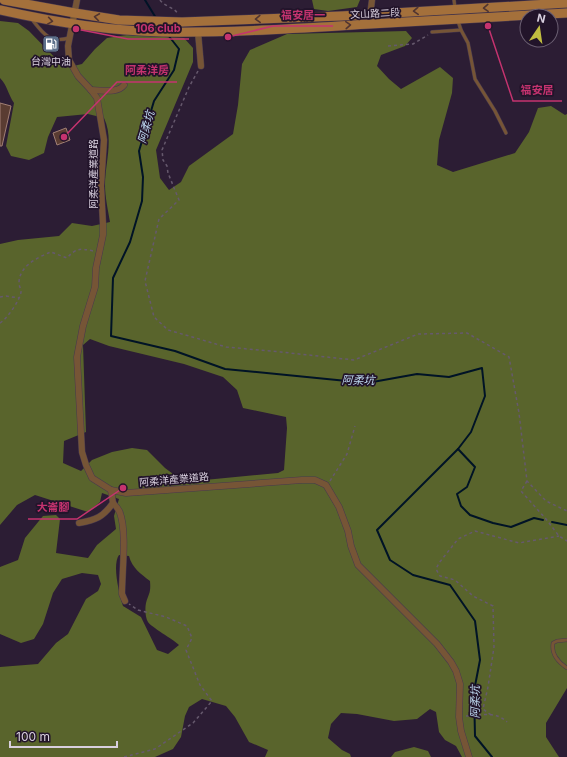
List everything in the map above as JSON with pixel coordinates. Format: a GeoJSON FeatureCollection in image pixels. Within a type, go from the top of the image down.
{"type":"FeatureCollection","features":[{"type":"Feature","properties":{"kind":"main road"},"geometry":{"type":"LineString","coordinates":[[4,0],[18,1],[75,14]]}},
{"type":"Feature","properties":{"kind":"main road","name":"文山路二段"},"geometry":{"type":"LineString","coordinates":[[75,14],[119,20],[182,22],[333,16],[454,5],[567,3]]}},
{"type":"Feature","properties":{"kind":"main road"},"geometry":{"type":"LineString","coordinates":[[0,10],[72,24]]}},
{"type":"Feature","properties":{"kind":"main road","name":"文山路二段"},"geometry":{"type":"LineString","coordinates":[[72,24],[123,30],[198,32],[457,20],[567,13]]}},
{"type":"Feature","properties":{"kind":"street","name":"阿柔洋產業道路"},"geometry":{"type":"LineString","coordinates":[[77,0],[69,38],[69,60],[78,76],[96,98],[104,140],[101,186],[103,224],[102,235],[98,253],[95,287],[83,326],[77,357],[82,452],[92,478],[111,490],[126,493],[302,480],[315,480],[326,486]]}},
{"type":"Feature","properties":{"kind":"street"},"geometry":{"type":"LineString","coordinates":[[370,24],[372,0]]}},
{"type":"Feature","properties":{"kind":"street"},"geometry":{"type":"LineString","coordinates":[[198,32],[201,66]]}},
{"type":"Feature","properties":{"kind":"street"},"geometry":{"type":"LineString","coordinates":[[91,90],[116,91],[121,89],[124,85]]}},
{"type":"Feature","properties":{"kind":"street"},"geometry":{"type":"LineString","coordinates":[[326,486],[339,507],[358,565],[437,644],[456,671],[460,684],[459,717],[461,731],[469,757]]}},
{"type":"Feature","properties":{"kind":"street"},"geometry":{"type":"LineString","coordinates":[[111,490],[113,503],[120,513],[123,525],[122,594],[125,601]]}},
{"type":"Feature","properties":{"kind":"street"},"geometry":{"type":"LineString","coordinates":[[79,523],[92,520],[106,513],[113,503]]}},
{"type":"Feature","properties":{"kind":"lane"},"geometry":{"type":"LineString","coordinates":[[454,5],[457,20],[468,43],[474,79],[495,111],[506,133]]}},
{"type":"Feature","properties":{"kind":"lane"},"geometry":{"type":"LineString","coordinates":[[30,17],[45,36],[62,40],[69,38]]}},
{"type":"Feature","properties":{"kind":"lane"},"geometry":{"type":"LineString","coordinates":[[432,32],[461,30]]}},
{"type":"Feature","properties":{"kind":"lane"},"geometry":{"type":"LineString","coordinates":[[567,640],[557,641],[553,644],[552,648],[558,660],[567,668]]}},
{"type":"Feature","properties":{"kind":"path"},"geometry":{"type":"LineString","coordinates":[[160,0],[162,3],[176,11],[182,22]]}},
{"type":"Feature","properties":{"kind":"path"},"geometry":{"type":"LineString","coordinates":[[388,46],[413,44],[432,32]]}},
{"type":"Feature","properties":{"kind":"path"},"geometry":{"type":"LineString","coordinates":[[201,66],[189,87],[162,150],[163,160],[167,166],[168,173],[179,200],[159,219],[144,281],[154,317],[168,330],[226,347],[354,360],[418,334],[467,333],[509,357],[519,414],[527,481],[521,492],[559,536],[567,541]]}},
{"type":"Feature","properties":{"kind":"path"},"geometry":{"type":"LineString","coordinates":[[0,323],[5,320],[19,298],[21,291],[19,284],[21,274],[36,258],[51,252],[67,258],[74,250],[83,248],[98,253]]}},
{"type":"Feature","properties":{"kind":"path"},"geometry":{"type":"LineString","coordinates":[[0,297],[6,296],[19,298]]}},
{"type":"Feature","properties":{"kind":"path"},"geometry":{"type":"LineString","coordinates":[[326,486],[347,454],[355,426]]}},
{"type":"Feature","properties":{"kind":"path"},"geometry":{"type":"LineString","coordinates":[[527,481],[546,501],[567,511]]}},
{"type":"Feature","properties":{"kind":"path"},"geometry":{"type":"LineString","coordinates":[[491,715],[483,709],[494,648],[493,606],[473,596],[455,580],[440,576],[436,569],[438,563],[458,539],[475,532],[519,543],[559,536]]}},
{"type":"Feature","properties":{"kind":"path"},"geometry":{"type":"LineString","coordinates":[[124,757],[155,749],[193,723],[212,701],[200,685],[186,650],[192,638],[187,626],[166,617],[138,610],[125,601]]}},
{"type":"Feature","properties":{"kind":"path"},"geometry":{"type":"LineString","coordinates":[[466,716],[501,716],[507,722]]}},
{"type":"Feature","properties":{"kind":"green space"},"geometry":{"type":"Polygon","coordinates":[[[312,0],[360,0],[357,7],[328,11],[314,9],[312,0]]]}},
{"type":"Feature","properties":{"kind":"green space"},"geometry":{"type":"Polygon","coordinates":[[[0,21],[18,23],[29,31],[65,68],[82,64],[107,38],[127,35],[184,38],[193,48],[193,62],[156,150],[160,178],[169,190],[181,182],[189,166],[233,134],[238,105],[242,64],[250,50],[287,34],[406,31],[412,38],[405,46],[381,55],[377,66],[401,89],[440,67],[453,78],[452,93],[439,140],[437,165],[453,172],[515,153],[529,132],[538,108],[551,106],[565,115],[567,114],[567,688],[546,723],[546,737],[559,757],[462,757],[456,746],[445,740],[439,732],[436,712],[430,709],[417,719],[394,721],[357,714],[341,713],[331,724],[328,738],[342,750],[350,754],[351,757],[265,757],[268,750],[249,742],[235,717],[226,706],[202,699],[189,707],[185,716],[181,737],[173,749],[155,757],[0,757],[0,667],[38,664],[56,643],[68,634],[86,599],[98,591],[101,584],[98,575],[82,573],[62,579],[53,593],[43,624],[34,639],[21,643],[0,634],[0,567],[18,560],[25,538],[43,516],[56,515],[60,519],[56,553],[88,558],[97,545],[116,529],[114,516],[119,499],[102,493],[100,502],[88,512],[35,495],[17,505],[0,525],[0,244],[18,240],[59,236],[72,223],[92,226],[110,222],[105,185],[109,143],[107,126],[104,118],[88,114],[57,117],[48,137],[44,153],[29,160],[11,156],[6,146],[14,103],[0,78],[0,21]],[[90,339],[83,345],[86,432],[64,441],[63,463],[81,471],[92,460],[112,452],[132,448],[147,450],[165,468],[184,482],[278,473],[284,470],[287,428],[286,417],[243,408],[237,390],[223,377],[184,364],[109,346],[90,339]],[[119,555],[116,565],[116,572],[123,606],[141,617],[157,650],[168,654],[179,645],[153,627],[147,620],[145,607],[150,591],[150,581],[140,573],[130,560],[129,556],[119,555]]]}},
{"type":"Feature","properties":{"kind":"green space"},"geometry":{"type":"Polygon","coordinates":[[[414,747],[428,751],[431,757],[391,757],[395,752],[414,747]]]}},
{"type":"Feature","properties":{"kind":"building"},"geometry":{"type":"Polygon","coordinates":[[[0,103],[11,106],[2,146],[0,146],[0,103]]]}},
{"type":"Feature","properties":{"kind":"building"},"geometry":{"type":"Polygon","coordinates":[[[66,128],[70,140],[57,145],[53,133],[66,128]]]}},
{"type":"Feature","properties":{"kind":"waterway","name":"阿柔坑"},"geometry":{"type":"LineString","coordinates":[[145,0],[156,18]]}},
{"type":"Feature","properties":{"kind":"waterway","name":"阿柔坑"},"geometry":{"type":"LineString","coordinates":[[168,35],[179,49],[174,70],[154,101],[139,151],[143,177],[142,201],[130,242],[113,278],[111,336],[175,351],[225,369],[367,383],[417,374],[449,377],[482,368],[485,396],[471,432],[458,449],[377,530],[390,560],[413,575],[450,585],[475,621],[480,660],[474,691],[475,736],[492,757]]}},
{"type":"Feature","properties":{"kind":"waterway"},"geometry":{"type":"LineString","coordinates":[[458,449],[475,467],[467,487],[457,494],[461,506],[470,515],[493,523],[511,527],[534,518],[543,520]]}},
{"type":"Feature","properties":{"kind":"waterway"},"geometry":{"type":"LineString","coordinates":[[552,522],[567,525]]}},
{"type":"Feature","properties":{"kind":"place","name":"福安居"},"geometry":{"type":"Point","coordinates":[488,26]}},
{"type":"Feature","properties":{"kind":"place","name":"106 club"},"geometry":{"type":"Point","coordinates":[76,29]}},
{"type":"Feature","properties":{"kind":"place","name":"福安居一"},"geometry":{"type":"Point","coordinates":[228,37]}},
{"type":"Feature","properties":{"kind":"place","name":"台灣中油"},"geometry":{"type":"Point","coordinates":[51,44]}},
{"type":"Feature","properties":{"kind":"place","name":"阿柔洋房"},"geometry":{"type":"Point","coordinates":[64,137]}},
{"type":"Feature","properties":{"kind":"place","name":"大崙腳"},"geometry":{"type":"Point","coordinates":[123,488]}}]}
